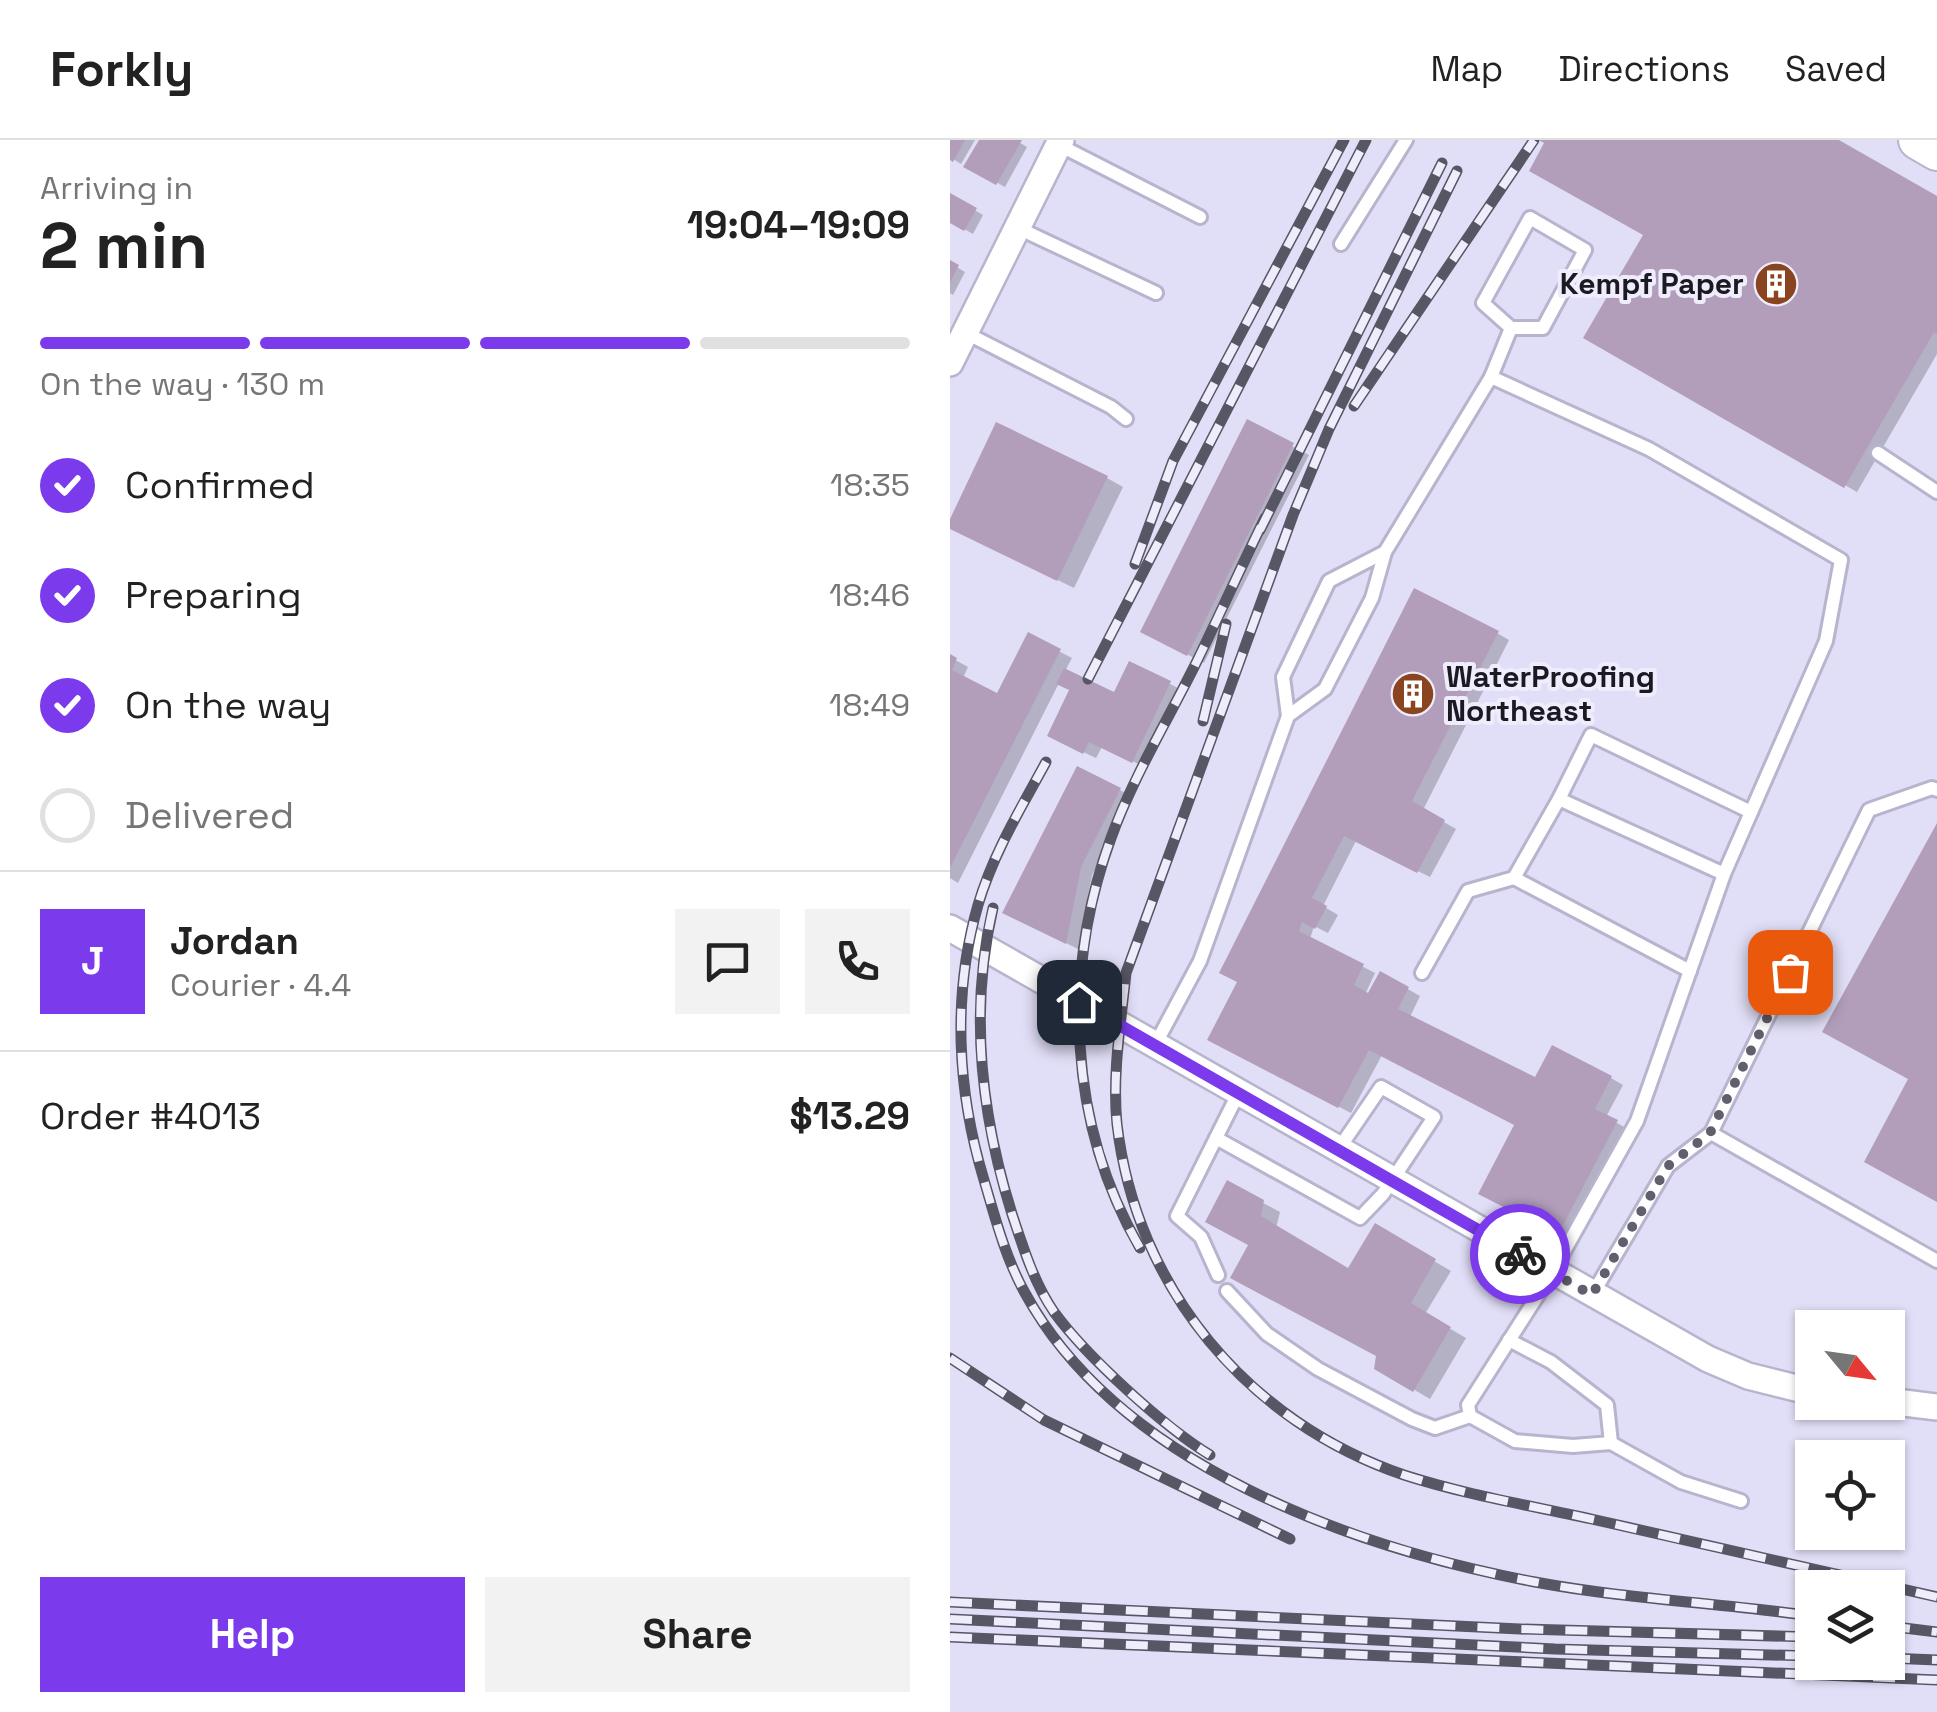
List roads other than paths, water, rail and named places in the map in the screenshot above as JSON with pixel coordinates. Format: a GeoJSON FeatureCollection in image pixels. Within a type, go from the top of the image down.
{"type":"FeatureCollection","features":[{"type":"Feature","properties":{"kind":"street"},"geometry":{"type":"LineString","coordinates":[[1918,140],[1937,150]]}},
{"type":"Feature","properties":{"kind":"street"},"geometry":{"type":"LineString","coordinates":[[950,363],[1060,143]]}},
{"type":"Feature","properties":{"kind":"street"},"geometry":{"type":"LineString","coordinates":[[950,928],[1592,1295],[1721,1365],[1795,1390]]}},
{"type":"Feature","properties":{"kind":"street"},"geometry":{"type":"LineString","coordinates":[[1905,1403],[1937,1407]]}},
{"type":"Feature","properties":{"kind":"lane"},"geometry":{"type":"LineString","coordinates":[[1342,244],[1406,140]]}},
{"type":"Feature","properties":{"kind":"lane"},"geometry":{"type":"LineString","coordinates":[[1060,143],[1200,218]]}},
{"type":"Feature","properties":{"kind":"lane"},"geometry":{"type":"LineString","coordinates":[[1530,218],[1585,250],[1544,328],[1511,328],[1484,303],[1530,218]]}},
{"type":"Feature","properties":{"kind":"lane"},"geometry":{"type":"LineString","coordinates":[[1018,228],[1156,293]]}},
{"type":"Feature","properties":{"kind":"lane"},"geometry":{"type":"LineString","coordinates":[[1288,716],[1325,689],[1372,598],[1385,552],[1490,377],[1511,328]]}},
{"type":"Feature","properties":{"kind":"lane"},"geometry":{"type":"LineString","coordinates":[[966,333],[1111,407],[1126,419]]}},
{"type":"Feature","properties":{"kind":"lane"},"geometry":{"type":"LineString","coordinates":[[1470,1416],[1468,1405],[1552,1272],[1637,1121],[1724,874],[1826,641],[1841,560],[1649,449],[1490,377]]}},
{"type":"Feature","properties":{"kind":"lane"},"geometry":{"type":"LineString","coordinates":[[1878,453],[1937,492]]}},
{"type":"Feature","properties":{"kind":"lane"},"geometry":{"type":"LineString","coordinates":[[1155,1045],[1200,961],[1288,716],[1283,677],[1328,581],[1385,552]]}},
{"type":"Feature","properties":{"kind":"lane"},"geometry":{"type":"LineString","coordinates":[[1514,878],[1591,735],[1750,812]]}},
{"type":"Feature","properties":{"kind":"lane"},"geometry":{"type":"LineString","coordinates":[[1592,1295],[1668,1166],[1710,1133],[1870,810],[1932,788],[1937,790]]}},
{"type":"Feature","properties":{"kind":"lane"},"geometry":{"type":"LineString","coordinates":[[1559,799],[1724,874]]}},
{"type":"Feature","properties":{"kind":"lane"},"geometry":{"type":"LineString","coordinates":[[1422,973],[1468,891],[1514,878],[1690,971]]}},
{"type":"Feature","properties":{"kind":"lane"},"geometry":{"type":"LineString","coordinates":[[1216,1138],[1360,1218],[1391,1181],[1434,1117],[1381,1087],[1338,1150]]}},
{"type":"Feature","properties":{"kind":"lane"},"geometry":{"type":"LineString","coordinates":[[1218,1274],[1201,1237],[1177,1216],[1238,1094]]}},
{"type":"Feature","properties":{"kind":"lane"},"geometry":{"type":"LineString","coordinates":[[1710,1133],[1937,1262]]}},
{"type":"Feature","properties":{"kind":"lane"},"geometry":{"type":"LineString","coordinates":[[1227,1292],[1267,1334],[1318,1369],[1412,1419],[1435,1428],[1470,1416],[1516,1440],[1573,1446],[1610,1443],[1681,1482],[1741,1501]]}},
{"type":"Feature","properties":{"kind":"lane"},"geometry":{"type":"LineString","coordinates":[[1509,1340],[1551,1362],[1607,1405],[1610,1443]]}},
{"type":"Feature","properties":{"kind":"railway"},"geometry":{"type":"LineString","coordinates":[[1135,564],[1173,461],[1344,140]]}},
{"type":"Feature","properties":{"kind":"railway"},"geometry":{"type":"LineString","coordinates":[[1088,679],[1366,140]]}},
{"type":"Feature","properties":{"kind":"railway"},"geometry":{"type":"LineString","coordinates":[[1354,406],[1534,140]]}},
{"type":"Feature","properties":{"kind":"railway"},"geometry":{"type":"LineString","coordinates":[[1260,530],[1442,163]]}},
{"type":"Feature","properties":{"kind":"railway"},"geometry":{"type":"LineString","coordinates":[[1457,171],[1329,429],[1293,515],[1126,973],[1116,1105],[1128,1184],[1148,1241],[1175,1293],[1209,1341],[1250,1384],[1296,1421],[1348,1451],[1404,1475],[1451,1488],[1937,1597]]}},
{"type":"Feature","properties":{"kind":"railway"},"geometry":{"type":"LineString","coordinates":[[1140,1248],[1116,1200],[1098,1150],[1086,1099],[1080,1047],[1085,941],[1095,889],[1120,815],[1265,518]]}},
{"type":"Feature","properties":{"kind":"railway"},"geometry":{"type":"LineString","coordinates":[[1203,721],[1226,624]]}},
{"type":"Feature","properties":{"kind":"railway"},"geometry":{"type":"LineString","coordinates":[[1046,762],[1000,849],[978,905],[964,973],[961,1043],[968,1112],[1001,1238],[1025,1293],[1066,1353],[1119,1406],[1180,1451],[1247,1489],[1319,1521],[1392,1547],[1535,1582],[1795,1614]]}},
{"type":"Feature","properties":{"kind":"railway"},"geometry":{"type":"LineString","coordinates":[[993,908],[981,985],[986,1101],[1001,1177],[1030,1264],[1054,1312],[1085,1349],[1149,1409],[1210,1455]]}},
{"type":"Feature","properties":{"kind":"railway"},"geometry":{"type":"LineString","coordinates":[[950,1358],[1044,1420],[1290,1539]]}},
{"type":"Feature","properties":{"kind":"railway"},"geometry":{"type":"LineString","coordinates":[[950,1602],[1520,1629],[1795,1637]]}},
{"type":"Feature","properties":{"kind":"railway"},"geometry":{"type":"LineString","coordinates":[[950,1619],[1555,1649],[1795,1656]]}},
{"type":"Feature","properties":{"kind":"railway"},"geometry":{"type":"LineString","coordinates":[[1905,1628],[1937,1632]]}},
{"type":"Feature","properties":{"kind":"railway"},"geometry":{"type":"LineString","coordinates":[[950,1637],[1937,1680]]}},
{"type":"Feature","properties":{"kind":"railway"},"geometry":{"type":"LineString","coordinates":[[1905,1659],[1937,1660]]}},
{"type":"Feature","properties":{"kind":"place","name":"Kempf Paper"},"geometry":{"type":"Point","coordinates":[1776,284]}},
{"type":"Feature","properties":{"kind":"place","name":"WaterProofing Northeast"},"geometry":{"type":"Point","coordinates":[1413,694]}}]}
